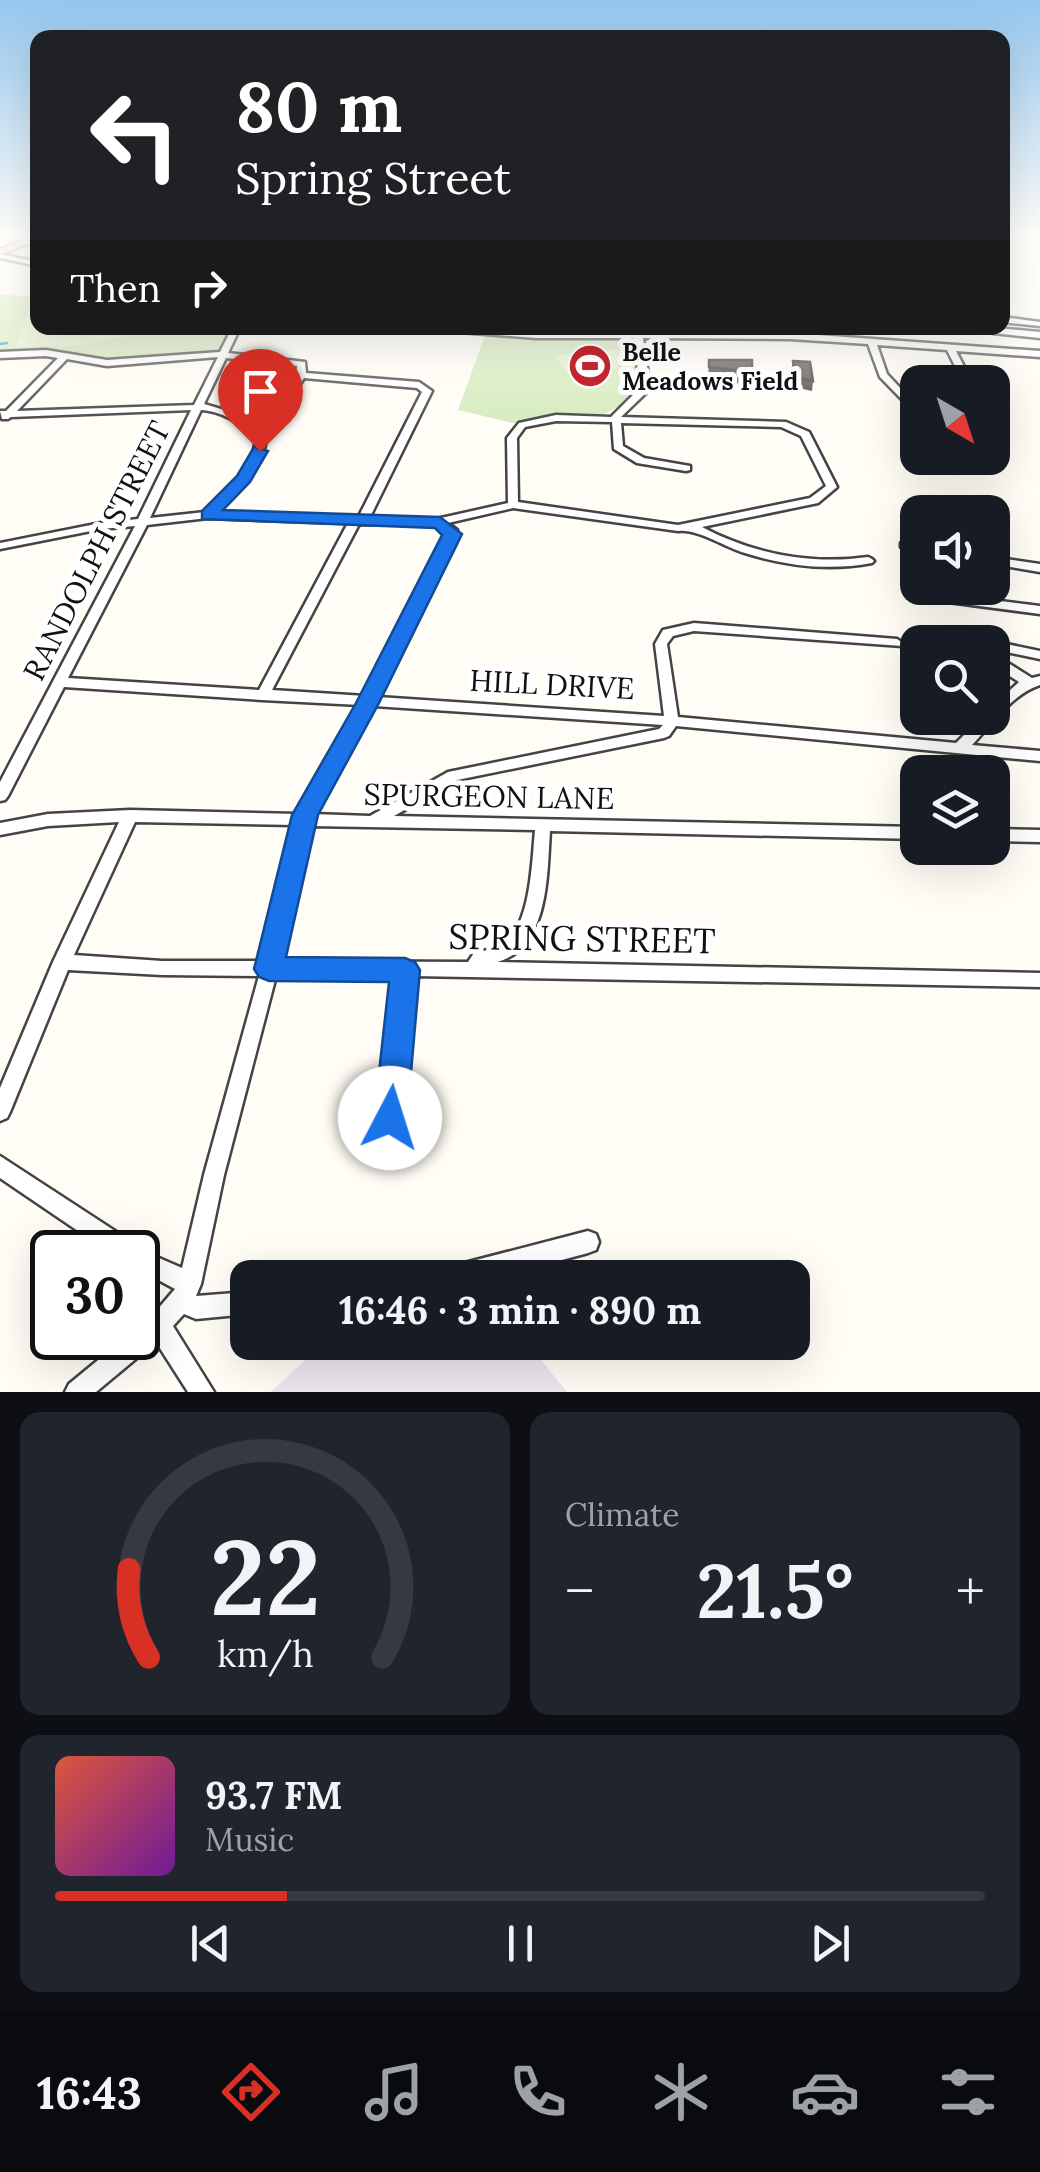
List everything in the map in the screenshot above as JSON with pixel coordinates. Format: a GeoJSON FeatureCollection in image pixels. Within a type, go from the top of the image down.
{"type":"FeatureCollection","features":[{"type":"Feature","properties":{"kind":"street"},"geometry":{"type":"LineString","coordinates":[[1010,311],[1040,314]]}},
{"type":"Feature","properties":{"kind":"street"},"geometry":{"type":"LineString","coordinates":[[1010,320],[1040,324]]}},
{"type":"Feature","properties":{"kind":"street"},"geometry":{"type":"LineString","coordinates":[[1010,331],[1040,335]]}},
{"type":"Feature","properties":{"kind":"street","name":"RANDOLPH STREET"},"geometry":{"type":"LineString","coordinates":[[0,796],[233,335]]}},
{"type":"Feature","properties":{"kind":"street"},"geometry":{"type":"LineString","coordinates":[[536,335],[638,335],[645,389],[616,418],[618,447],[626,455],[686,468]]}},
{"type":"Feature","properties":{"kind":"street"},"geometry":{"type":"LineString","coordinates":[[836,335],[1040,354]]}},
{"type":"Feature","properties":{"kind":"street"},"geometry":{"type":"LineString","coordinates":[[998,335],[1002,351]]}},
{"type":"Feature","properties":{"kind":"street"},"geometry":{"type":"LineString","coordinates":[[871,341],[883,376],[900,394]]}},
{"type":"Feature","properties":{"kind":"street"},"geometry":{"type":"LineString","coordinates":[[950,347],[959,365]]}},
{"type":"Feature","properties":{"kind":"street"},"geometry":{"type":"LineString","coordinates":[[0,354],[64,356],[87,362]]}},
{"type":"Feature","properties":{"kind":"street"},"geometry":{"type":"LineString","coordinates":[[53,367],[224,355],[304,366],[262,435],[257,458],[244,478],[208,515]]}},
{"type":"Feature","properties":{"kind":"street"},"geometry":{"type":"LineString","coordinates":[[2,416],[64,356]]}},
{"type":"Feature","properties":{"kind":"street"},"geometry":{"type":"LineString","coordinates":[[262,696],[358,520],[365,516],[427,389],[419,384],[301,376]]}},
{"type":"Feature","properties":{"kind":"street"},"geometry":{"type":"LineString","coordinates":[[2,416],[198,407],[226,412],[262,435]]}},
{"type":"Feature","properties":{"kind":"street"},"geometry":{"type":"LineString","coordinates":[[0,546],[101,526],[208,515],[440,522],[513,505],[666,528],[693,527],[814,501],[827,494],[832,481],[805,434],[783,424],[547,418],[519,428],[510,442],[513,505]]}},
{"type":"Feature","properties":{"kind":"street"},"geometry":{"type":"LineString","coordinates":[[202,1392],[160,1325],[186,1292],[305,815],[368,703],[447,547],[452,530],[440,522]]}},
{"type":"Feature","properties":{"kind":"street"},"geometry":{"type":"LineString","coordinates":[[693,527],[794,560],[831,565],[868,561]]}},
{"type":"Feature","properties":{"kind":"street"},"geometry":{"type":"LineString","coordinates":[[1010,563],[1040,568]]}},
{"type":"Feature","properties":{"kind":"street"},"geometry":{"type":"LineString","coordinates":[[1000,605],[1040,610]]}},
{"type":"Feature","properties":{"kind":"street"},"geometry":{"type":"LineString","coordinates":[[370,822],[453,776],[664,733],[672,722],[661,644],[675,630],[694,627],[897,643]]}},
{"type":"Feature","properties":{"kind":"street"},"geometry":{"type":"LineString","coordinates":[[1010,649],[1040,654]]}},
{"type":"Feature","properties":{"kind":"street"},"geometry":{"type":"LineString","coordinates":[[1010,669],[1034,681],[1010,701]]}},
{"type":"Feature","properties":{"kind":"street","name":"HILL DRIVE"},"geometry":{"type":"LineString","coordinates":[[60,682],[620,716],[1040,756]]}},
{"type":"Feature","properties":{"kind":"street"},"geometry":{"type":"LineString","coordinates":[[960,749],[973,735]]}},
{"type":"Feature","properties":{"kind":"street"},"geometry":{"type":"LineString","coordinates":[[0,1112],[62,962],[130,816]]}},
{"type":"Feature","properties":{"kind":"street","name":"SPURGEON LANE"},"geometry":{"type":"LineString","coordinates":[[0,829],[48,820],[130,816],[900,833]]}},
{"type":"Feature","properties":{"kind":"street"},"geometry":{"type":"LineString","coordinates":[[473,968],[480,958],[510,949],[527,928],[540,872],[543,826]]}},
{"type":"Feature","properties":{"kind":"street"},"geometry":{"type":"LineString","coordinates":[[1010,835],[1040,836]]}},
{"type":"Feature","properties":{"kind":"street","name":"SPRING STREET"},"geometry":{"type":"LineString","coordinates":[[62,962],[269,969],[473,968],[1040,980]]}},
{"type":"Feature","properties":{"kind":"street"},"geometry":{"type":"LineString","coordinates":[[405,970],[390,1114],[394,1122],[411,1125]]}},
{"type":"Feature","properties":{"kind":"street"},"geometry":{"type":"LineString","coordinates":[[0,1166],[95,1230]]}},
{"type":"Feature","properties":{"kind":"street"},"geometry":{"type":"LineString","coordinates":[[518,1260],[588,1242]]}},
{"type":"Feature","properties":{"kind":"street"},"geometry":{"type":"LineString","coordinates":[[160,1274],[205,1308],[230,1305]]}},
{"type":"Feature","properties":{"kind":"street"},"geometry":{"type":"LineString","coordinates":[[77,1392],[117,1360]]}},
{"type":"Feature","properties":{"kind":"shaded area"},"geometry":{"type":"Polygon","coordinates":[[[305,1360],[541,1360],[567,1392],[271,1392],[305,1360]]]}},
{"type":"Feature","properties":{"kind":"green space"},"geometry":{"type":"Polygon","coordinates":[[[0,300],[30,300],[30,335],[229,335],[221,351],[213,353],[97,361],[44,351],[0,353],[0,300]]]}},
{"type":"Feature","properties":{"kind":"green space"},"geometry":{"type":"Polygon","coordinates":[[[29,311],[30,335],[125,335],[86,345],[15,347],[29,311]]]}},
{"type":"Feature","properties":{"kind":"green space"},"geometry":{"type":"Polygon","coordinates":[[[485,335],[630,336],[637,344],[640,390],[633,399],[604,414],[561,414],[517,424],[458,410],[485,335]]]}},
{"type":"Feature","properties":{"kind":"green space","name":"Belle Meadows Field"},"geometry":{"type":"Polygon","coordinates":[[[617,349],[622,360],[616,369],[574,381],[555,356],[617,349]]]}},
{"type":"Feature","properties":{"kind":"building"},"geometry":{"type":"Polygon","coordinates":[[[709,360],[752,360],[752,372],[709,367],[709,360]]]}},
{"type":"Feature","properties":{"kind":"building"},"geometry":{"type":"Polygon","coordinates":[[[793,361],[810,362],[813,381],[796,377],[793,361]]]}},
{"type":"Feature","properties":{"kind":"waterway"},"geometry":{"type":"LineString","coordinates":[[0,344],[7,343]]}},
{"type":"Feature","properties":{"kind":"place","name":"Belle Meadows Field"},"geometry":{"type":"Point","coordinates":[590,366]}},
{"type":"Feature","properties":{"kind":"route"},"geometry":{"type":"LineString","coordinates":[[260,451],[236,488],[208,515],[440,522],[452,530],[368,703],[305,815],[269,969],[405,970],[390,1118]]}}]}
